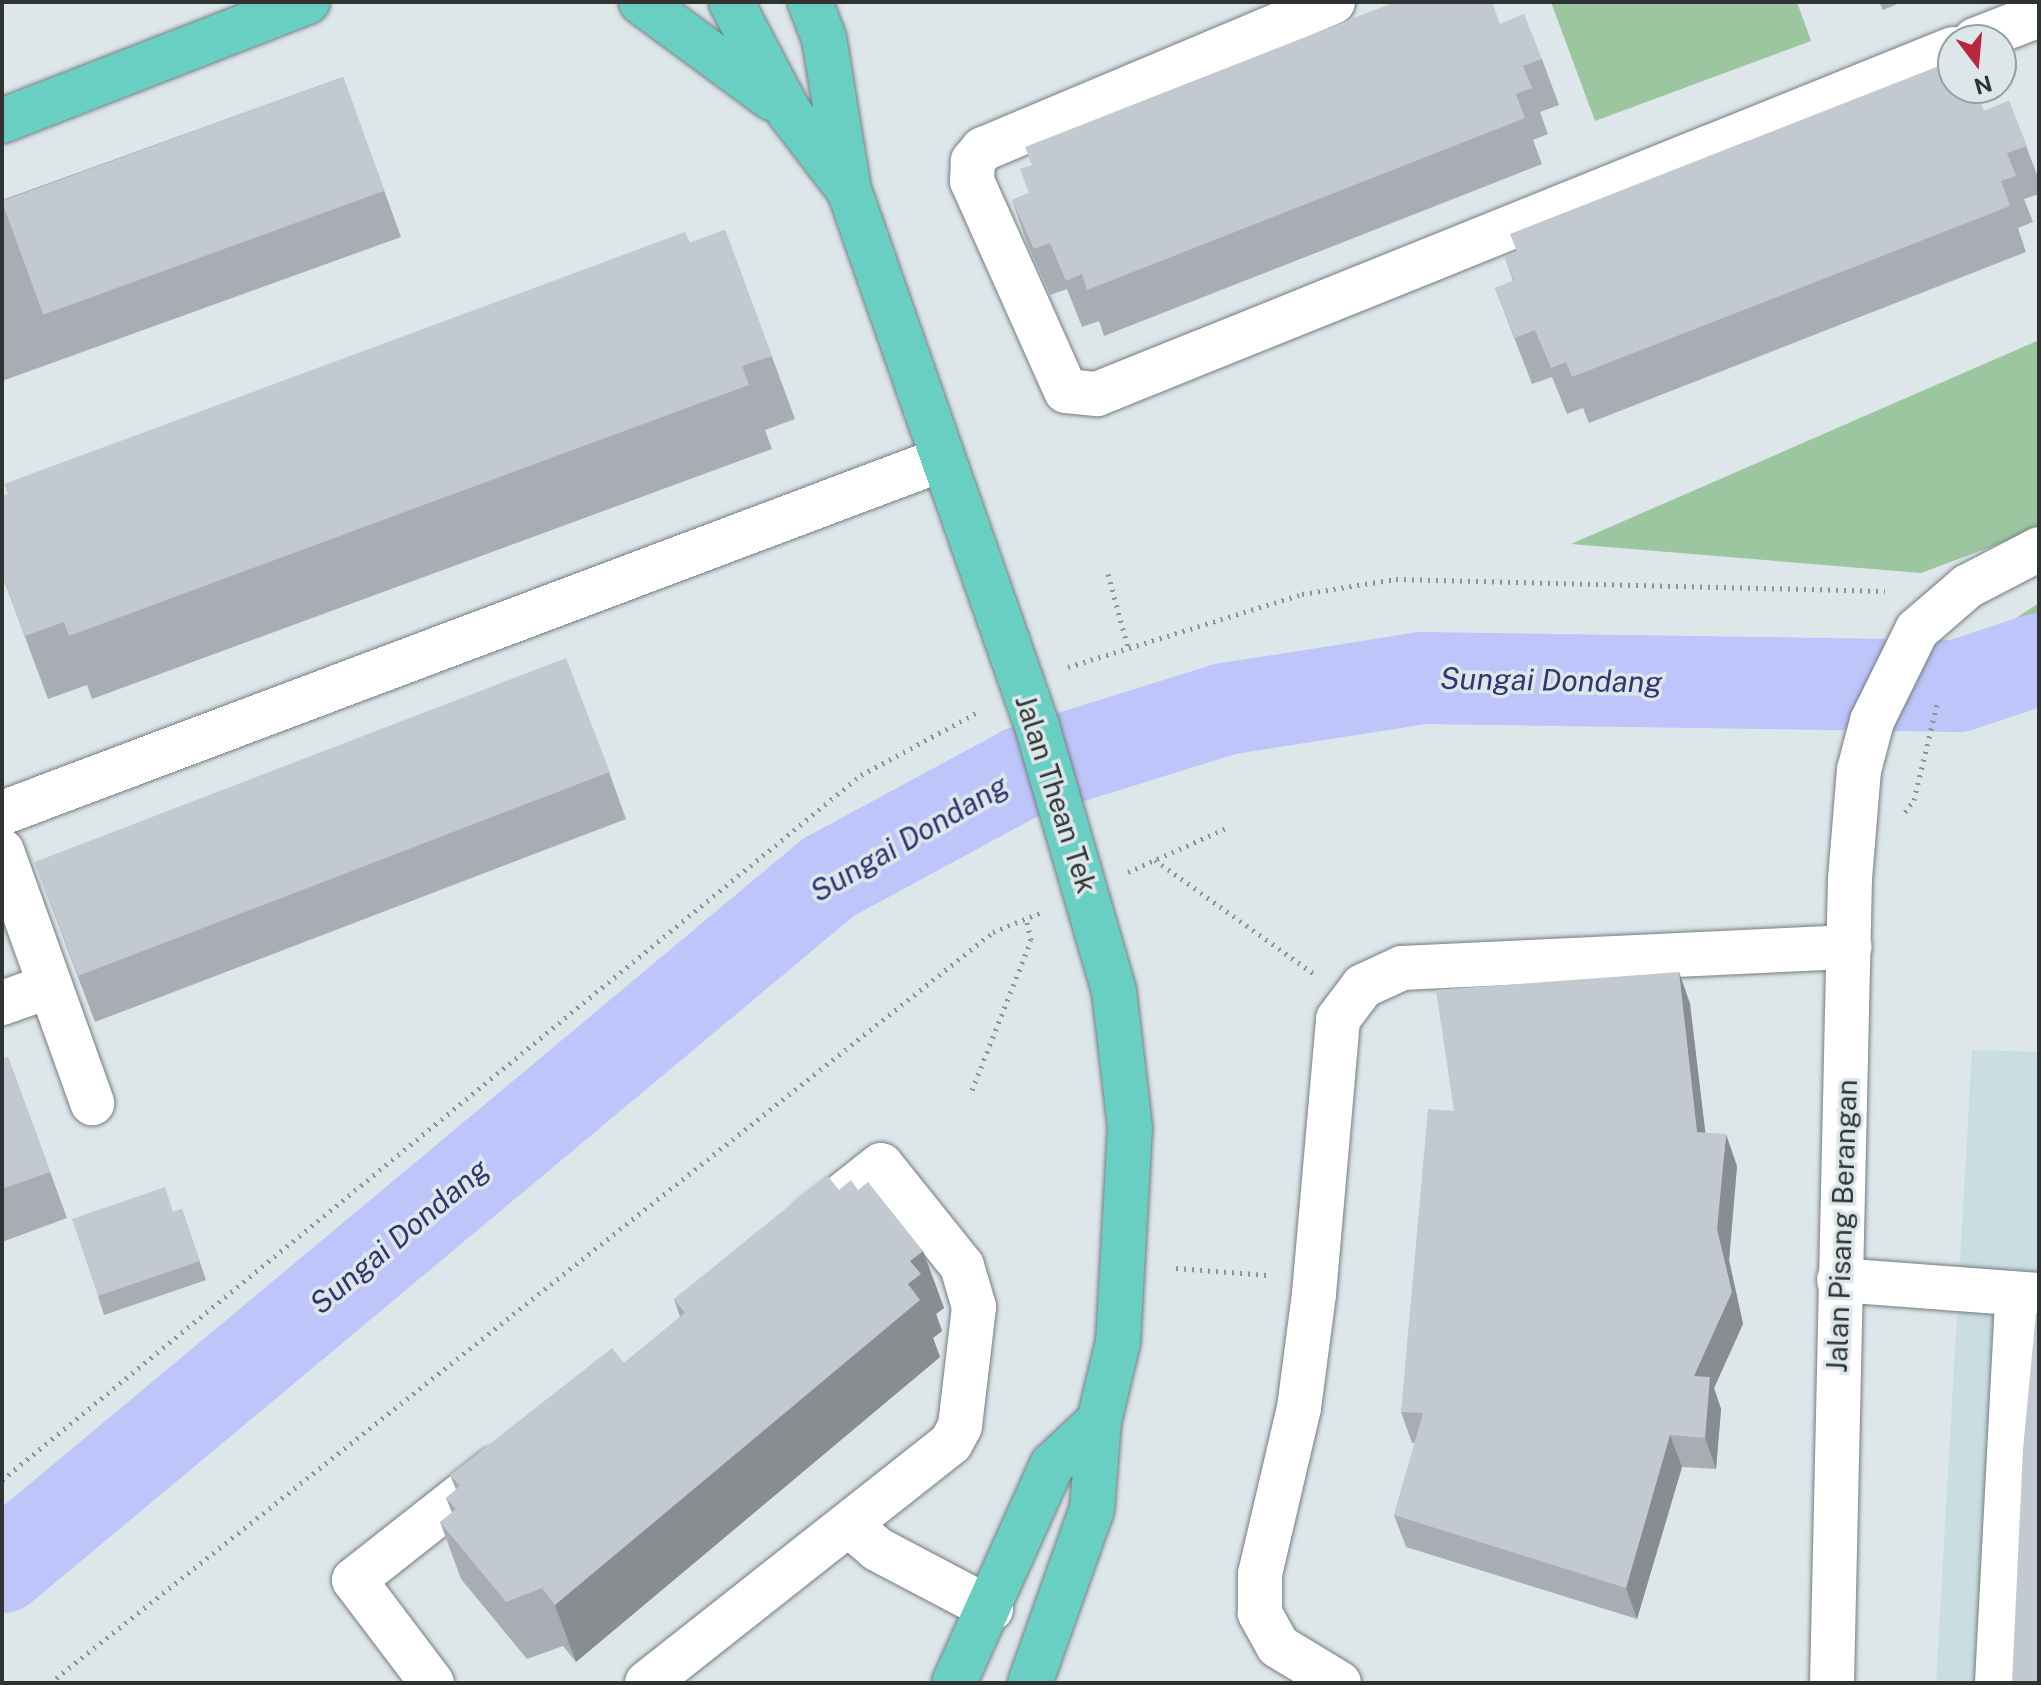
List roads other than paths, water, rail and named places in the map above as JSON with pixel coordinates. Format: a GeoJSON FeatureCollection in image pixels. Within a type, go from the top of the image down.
{"type":"FeatureCollection","features":[{"type":"Feature","properties":{"kind":"main road"},"geometry":{"type":"LineString","coordinates":[[2,121],[308,2]]}},
{"type":"Feature","properties":{"kind":"main road"},"geometry":{"type":"LineString","coordinates":[[641,2],[789,112]]}},
{"type":"Feature","properties":{"kind":"main road","name":"Jalan Thean Tek"},"geometry":{"type":"LineString","coordinates":[[731,2],[789,112],[849,190]]}},
{"type":"Feature","properties":{"kind":"main road","name":"Jalan Thean Tek"},"geometry":{"type":"LineString","coordinates":[[823,14],[849,190],[1037,726],[1084,877],[1114,991],[1130,1128],[1118,1342],[1099,1421],[1092,1509],[1030,1683]]}},
{"type":"Feature","properties":{"kind":"main road"},"geometry":{"type":"LineString","coordinates":[[954,1683],[991,1609],[1052,1465],[1099,1421]]}},
{"type":"Feature","properties":{"kind":"street"},"geometry":{"type":"LineString","coordinates":[[1333,2],[983,149],[973,161],[972,181],[1066,391],[1097,394],[1937,55]]}},
{"type":"Feature","properties":{"kind":"street"},"geometry":{"type":"LineString","coordinates":[[2016,24],[2039,15]]}},
{"type":"Feature","properties":{"kind":"street"},"geometry":{"type":"LineString","coordinates":[[2,813],[943,459]]}},
{"type":"Feature","properties":{"kind":"street","name":"Jalan Pisang Berangan"},"geometry":{"type":"LineString","coordinates":[[1832,1683],[1839,1280],[1859,770],[1898,661],[1935,611],[2039,549]]}},
{"type":"Feature","properties":{"kind":"street"},"geometry":{"type":"LineString","coordinates":[[2,851],[92,1103]]}},
{"type":"Feature","properties":{"kind":"street"},"geometry":{"type":"LineString","coordinates":[[1339,1683],[1278,1646],[1260,1613],[1260,1574],[1299,1408],[1338,1019],[1363,986],[1402,968],[1850,947]]}},
{"type":"Feature","properties":{"kind":"street"},"geometry":{"type":"LineString","coordinates":[[2,1003],[50,986]]}},
{"type":"Feature","properties":{"kind":"street"},"geometry":{"type":"LineString","coordinates":[[647,1683],[850,1526],[951,1443],[960,1426],[971,1285],[881,1165],[781,1244]]}},
{"type":"Feature","properties":{"kind":"street"},"geometry":{"type":"LineString","coordinates":[[1839,1280],[2028,1295],[1997,1683]]}},
{"type":"Feature","properties":{"kind":"street"},"geometry":{"type":"LineString","coordinates":[[432,1683],[354,1580],[529,1442]]}},
{"type":"Feature","properties":{"kind":"street"},"geometry":{"type":"LineString","coordinates":[[850,1526],[890,1557],[991,1609]]}},
{"type":"Feature","properties":{"kind":"waterway","name":"Sungai Dondang"},"geometry":{"type":"LineString","coordinates":[[2,1567],[829,877],[1023,772],[1225,709],[1423,678],[1958,686],[2039,659]]}}]}
